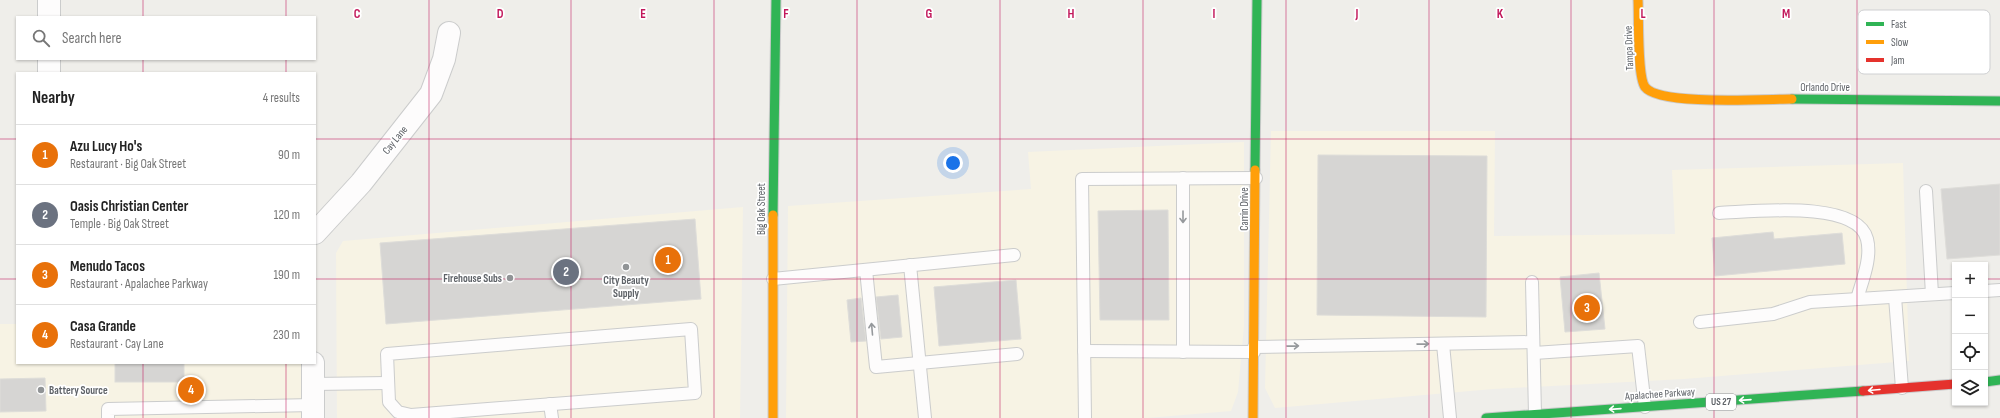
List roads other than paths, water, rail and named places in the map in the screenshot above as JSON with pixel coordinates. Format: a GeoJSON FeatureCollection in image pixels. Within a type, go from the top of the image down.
{"type":"FeatureCollection","features":[{"type":"Feature","properties":{"kind":"street"},"geometry":{"type":"LineString","coordinates":[[49,0],[49,16]]}},
{"type":"Feature","properties":{"kind":"street","name":"Big Oak Street"},"geometry":{"type":"LineString","coordinates":[[773,418],[773,139],[776,0]]}},
{"type":"Feature","properties":{"kind":"street","name":"Carrin Drive"},"geometry":{"type":"LineString","coordinates":[[1253,418],[1257,0]]}},
{"type":"Feature","properties":{"kind":"street","name":"Tampa Drive"},"geometry":{"type":"LineString","coordinates":[[1638,0],[1641,73],[1645,87],[1651,92]]}},
{"type":"Feature","properties":{"kind":"street","name":"Cay Lane"},"geometry":{"type":"LineString","coordinates":[[316,232],[361,182],[431,94],[444,59],[448,34]]}},
{"type":"Feature","properties":{"kind":"street"},"geometry":{"type":"LineString","coordinates":[[49,60],[49,72]]}},
{"type":"Feature","properties":{"kind":"street","name":"Orlando Drive"},"geometry":{"type":"LineString","coordinates":[[1651,92],[1670,98],[1720,100],[1804,99],[2000,101]]}},
{"type":"Feature","properties":{"kind":"street"},"geometry":{"type":"LineString","coordinates":[[313,373],[313,412]]}},
{"type":"Feature","properties":{"kind":"street"},"geometry":{"type":"LineString","coordinates":[[1988,382],[2000,380]]}},
{"type":"Feature","properties":{"kind":"street","name":"Apalachee Parkway"},"geometry":{"type":"LineString","coordinates":[[1486,418],[1952,384]]}},
{"type":"Feature","properties":{"kind":"lane"},"geometry":{"type":"LineString","coordinates":[[1183,178],[1183,352]]}},
{"type":"Feature","properties":{"kind":"lane"},"geometry":{"type":"LineString","coordinates":[[1085,418],[1082,179],[1256,178]]}},
{"type":"Feature","properties":{"kind":"lane"},"geometry":{"type":"LineString","coordinates":[[1926,191],[1932,294]]}},
{"type":"Feature","properties":{"kind":"lane"},"geometry":{"type":"LineString","coordinates":[[1719,213],[1800,210],[1838,215],[1854,223],[1863,231],[1867,239],[1869,250],[1857,299]]}},
{"type":"Feature","properties":{"kind":"lane"},"geometry":{"type":"LineString","coordinates":[[773,279],[1014,255]]}},
{"type":"Feature","properties":{"kind":"lane"},"geometry":{"type":"LineString","coordinates":[[910,265],[925,418]]}},
{"type":"Feature","properties":{"kind":"lane"},"geometry":{"type":"LineString","coordinates":[[866,270],[876,367],[1017,354]]}},
{"type":"Feature","properties":{"kind":"lane"},"geometry":{"type":"LineString","coordinates":[[1532,282],[1535,414]]}},
{"type":"Feature","properties":{"kind":"lane"},"geometry":{"type":"LineString","coordinates":[[1988,291],[2000,290]]}},
{"type":"Feature","properties":{"kind":"lane"},"geometry":{"type":"LineString","coordinates":[[1700,322],[1774,314],[1810,302],[1952,293]]}},
{"type":"Feature","properties":{"kind":"lane"},"geometry":{"type":"LineString","coordinates":[[1895,297],[1902,388]]}},
{"type":"Feature","properties":{"kind":"lane"},"geometry":{"type":"LineString","coordinates":[[691,329],[695,393],[550,404],[411,415],[398,412],[389,402],[387,354],[691,329]]}},
{"type":"Feature","properties":{"kind":"lane"},"geometry":{"type":"LineString","coordinates":[[1084,351],[1183,352],[1443,344],[1534,348],[1638,346],[1645,407]]}},
{"type":"Feature","properties":{"kind":"lane"},"geometry":{"type":"LineString","coordinates":[[1443,344],[1450,418]]}},
{"type":"Feature","properties":{"kind":"lane"},"geometry":{"type":"LineString","coordinates":[[313,373],[388,383]]}},
{"type":"Feature","properties":{"kind":"lane"},"geometry":{"type":"LineString","coordinates":[[550,404],[552,418]]}},
{"type":"Feature","properties":{"kind":"lane"},"geometry":{"type":"LineString","coordinates":[[108,418],[108,409],[313,412]]}},
{"type":"Feature","properties":{"kind":"place","name":"Azu Lucy Ho's"},"geometry":{"type":"Point","coordinates":[668,260]}},
{"type":"Feature","properties":{"kind":"place","name":"City Beauty Supply"},"geometry":{"type":"Point","coordinates":[626,267]}},
{"type":"Feature","properties":{"kind":"place","name":"Oasis Christian Center"},"geometry":{"type":"Point","coordinates":[566,272]}},
{"type":"Feature","properties":{"kind":"place","name":"Firehouse Subs"},"geometry":{"type":"Point","coordinates":[510,278]}},
{"type":"Feature","properties":{"kind":"place","name":"Menudo Tacos"},"geometry":{"type":"Point","coordinates":[1587,308]}},
{"type":"Feature","properties":{"kind":"place","name":"Battery Source"},"geometry":{"type":"Point","coordinates":[41,390]}},
{"type":"Feature","properties":{"kind":"place","name":"Casa Grande"},"geometry":{"type":"Point","coordinates":[191,390]}}]}
